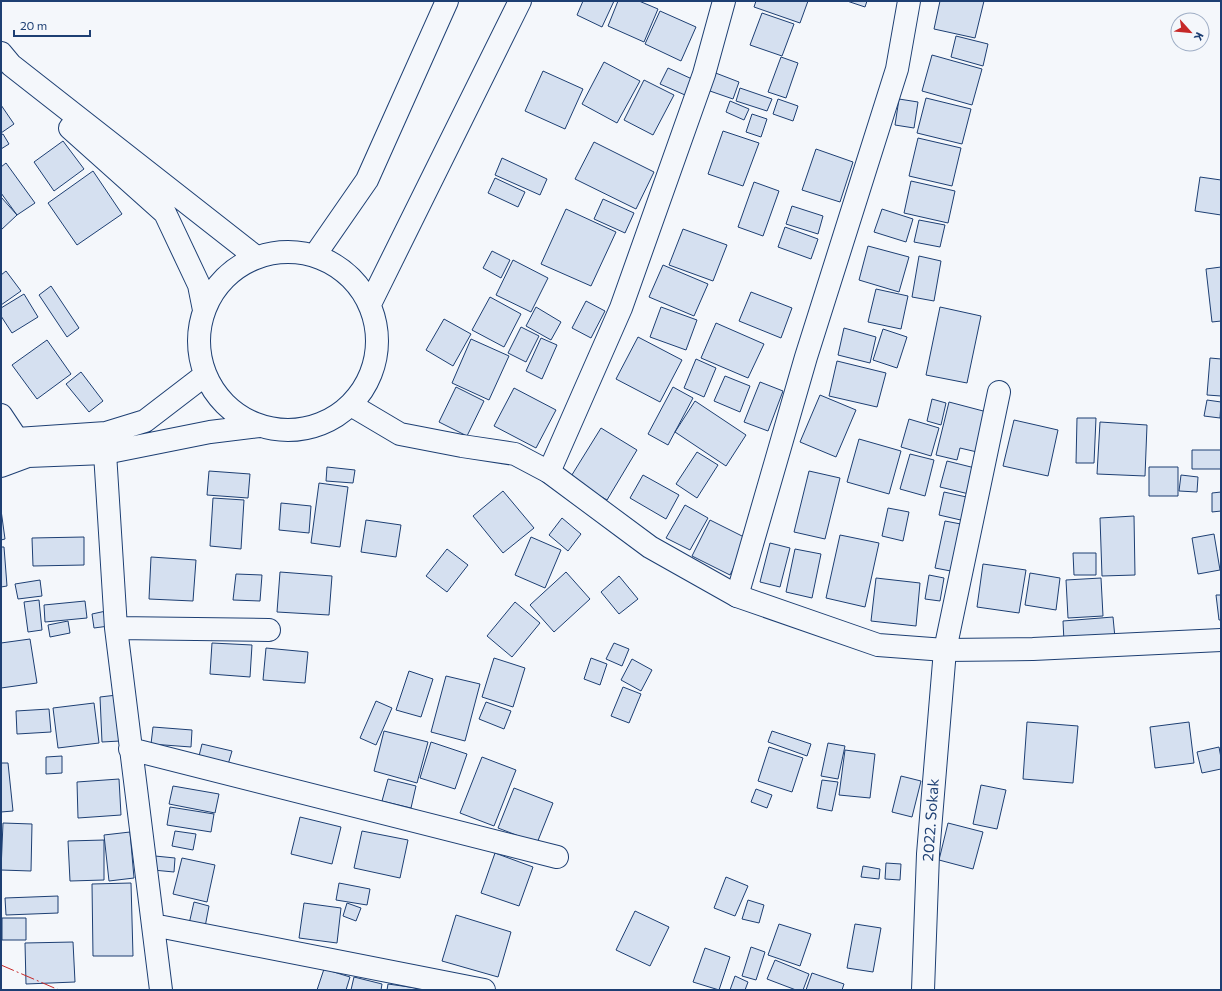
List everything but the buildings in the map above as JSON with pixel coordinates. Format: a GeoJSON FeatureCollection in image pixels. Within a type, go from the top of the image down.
{"type":"FeatureCollection","features":[{"type":"Feature","properties":{"kind":"main road"},"geometry":{"type":"LineString","coordinates":[[315,255],[366,180],[447,1]]}},
{"type":"Feature","properties":{"kind":"main road"},"geometry":{"type":"LineString","coordinates":[[370,304],[520,1]]}},
{"type":"Feature","properties":{"kind":"main road"},"geometry":{"type":"LineString","coordinates":[[549,472],[621,308],[704,74],[724,1]]}},
{"type":"Feature","properties":{"kind":"main road"},"geometry":{"type":"LineString","coordinates":[[737,596],[806,357],[897,70],[909,1]]}},
{"type":"Feature","properties":{"kind":"main road"},"geometry":{"type":"LineString","coordinates":[[4,65],[256,257]]}},
{"type":"Feature","properties":{"kind":"main road"},"geometry":{"type":"LineString","coordinates":[[4,65],[165,213],[199,285],[204,310]]}},
{"type":"Feature","properties":{"kind":"main road"},"geometry":{"type":"LineString","coordinates":[[15,446],[105,453],[210,432],[259,426],[283,430],[308,428],[331,420],[351,405],[367,383],[376,357],[377,330],[370,304],[356,283],[338,266],[315,255],[285,251],[256,257],[233,270],[216,288],[204,310],[199,332],[199,354],[205,375],[218,397],[237,415],[259,426]]}},
{"type":"Feature","properties":{"kind":"main road"},"geometry":{"type":"LineString","coordinates":[[1,466],[15,446],[106,433],[145,421],[205,375]]}},
{"type":"Feature","properties":{"kind":"main road","name":"2022. Sokak"},"geometry":{"type":"LineString","coordinates":[[923,990],[928,854],[945,650],[999,392]]}},
{"type":"Feature","properties":{"kind":"main road"},"geometry":{"type":"LineString","coordinates":[[351,405],[400,434],[514,454],[549,472],[650,547],[737,596],[878,644],[945,650],[1033,649],[1221,640]]}},
{"type":"Feature","properties":{"kind":"main road"},"geometry":{"type":"LineString","coordinates":[[1,415],[15,446]]}},
{"type":"Feature","properties":{"kind":"main road"},"geometry":{"type":"LineString","coordinates":[[105,453],[116,628],[161,990]]}},
{"type":"Feature","properties":{"kind":"main road"},"geometry":{"type":"LineString","coordinates":[[116,628],[269,630]]}},
{"type":"Feature","properties":{"kind":"main road"},"geometry":{"type":"LineString","coordinates":[[130,749],[557,857]]}},
{"type":"Feature","properties":{"kind":"main road"},"geometry":{"type":"LineString","coordinates":[[153,925],[484,990]]}},
{"type":"Feature","properties":{"kind":"power"},"geometry":{"type":"LineString","coordinates":[[1,965],[59,990]]}}]}
